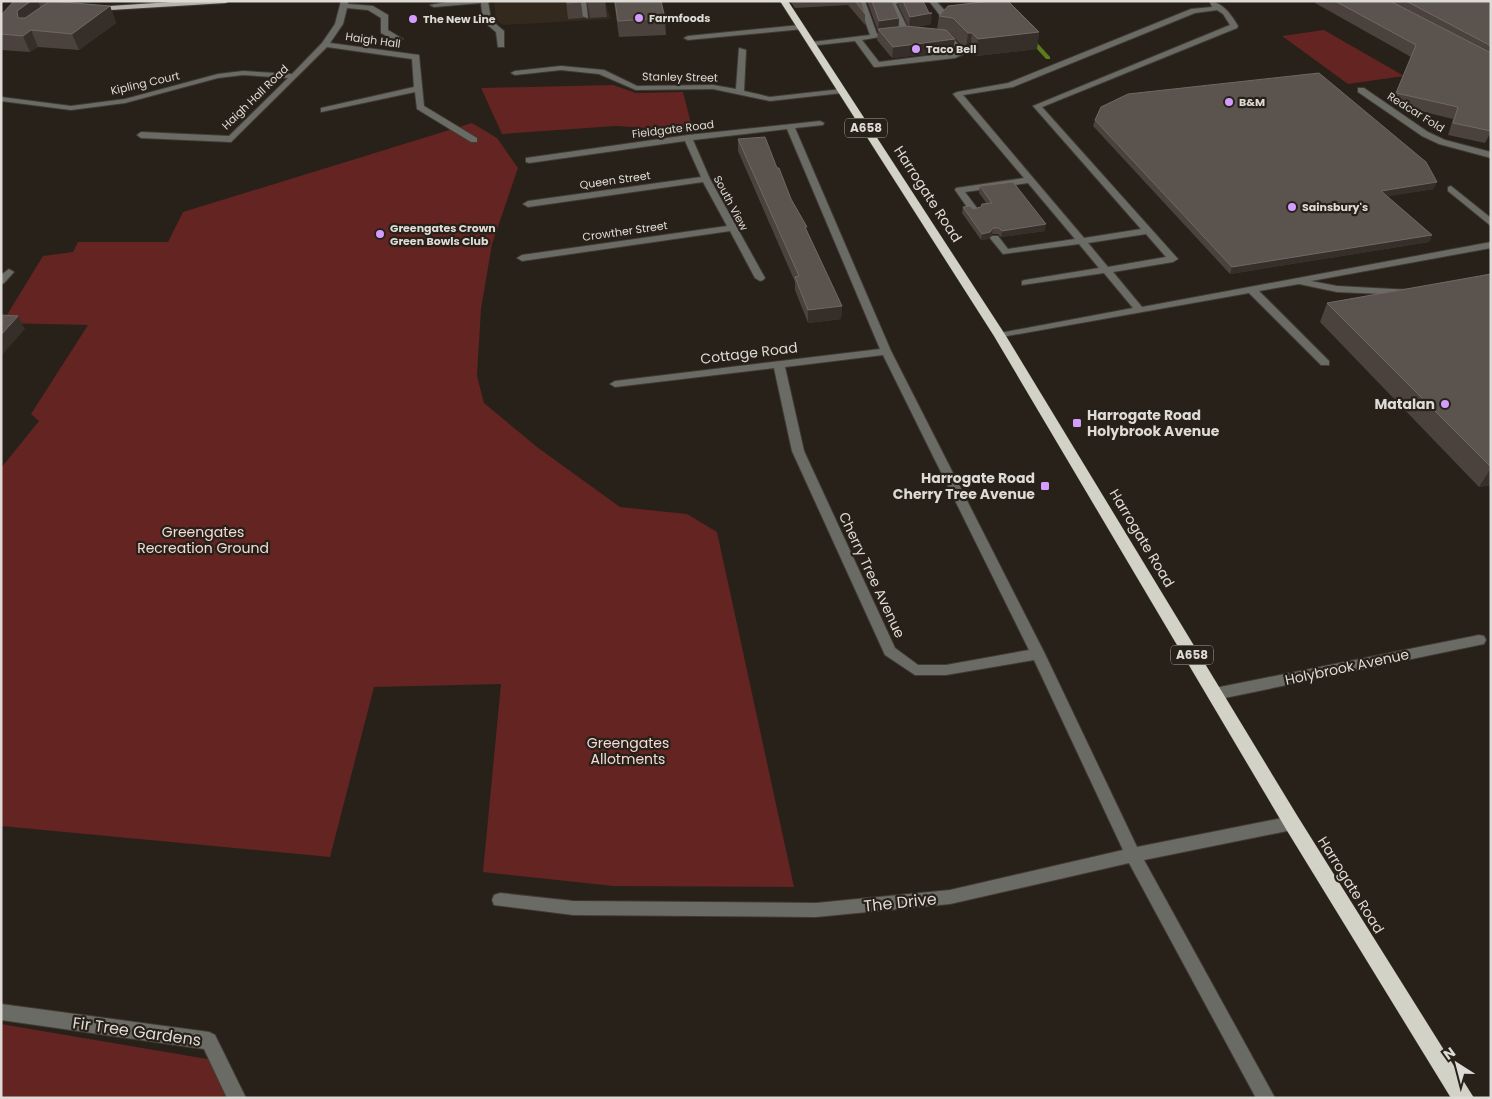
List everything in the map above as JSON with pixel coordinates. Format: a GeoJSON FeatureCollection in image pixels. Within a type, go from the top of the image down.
{"type":"FeatureCollection","features":[{"type":"Feature","properties":{"kind":"highway","name":"Harrogate Road"},"geometry":{"type":"LineString","coordinates":[[784,1],[1000,336],[1292,824],[1463,1098]]}},
{"type":"Feature","properties":{"kind":"main road"},"geometry":{"type":"LineString","coordinates":[[84,9],[226,1]]}},
{"type":"Feature","properties":{"kind":"street"},"geometry":{"type":"LineString","coordinates":[[434,4],[483,1],[487,21],[500,30],[501,45]]}},
{"type":"Feature","properties":{"kind":"street"},"geometry":{"type":"LineString","coordinates":[[582,1],[585,16]]}},
{"type":"Feature","properties":{"kind":"street"},"geometry":{"type":"LineString","coordinates":[[862,1],[874,36]]}},
{"type":"Feature","properties":{"kind":"street"},"geometry":{"type":"LineString","coordinates":[[899,1],[892,2],[906,32]]}},
{"type":"Feature","properties":{"kind":"street"},"geometry":{"type":"LineString","coordinates":[[932,1],[949,16],[939,23]]}},
{"type":"Feature","properties":{"kind":"street"},"geometry":{"type":"LineString","coordinates":[[1025,283],[1173,258],[1037,106],[1234,26],[1226,13],[1209,1]]}},
{"type":"Feature","properties":{"kind":"street"},"geometry":{"type":"LineString","coordinates":[[345,4],[370,8],[385,17],[384,31],[399,39]]}},
{"type":"Feature","properties":{"kind":"street","name":"Haigh Hall Road"},"geometry":{"type":"LineString","coordinates":[[141,135],[231,139],[325,45],[339,24],[345,4]]}},
{"type":"Feature","properties":{"kind":"street"},"geometry":{"type":"LineString","coordinates":[[1140,310],[957,94],[1010,85],[1194,11],[1219,8]]}},
{"type":"Feature","properties":{"kind":"street"},"geometry":{"type":"LineString","coordinates":[[688,38],[800,27]]}},
{"type":"Feature","properties":{"kind":"street"},"geometry":{"type":"LineString","coordinates":[[812,44],[857,38],[906,32],[926,33],[948,38],[962,53],[955,56],[877,65],[857,38]]}},
{"type":"Feature","properties":{"kind":"street","name":"Haigh Hall"},"geometry":{"type":"LineString","coordinates":[[325,45],[416,57],[420,107],[474,140]]}},
{"type":"Feature","properties":{"kind":"street"},"geometry":{"type":"LineString","coordinates":[[740,92],[742,50]]}},
{"type":"Feature","properties":{"kind":"street","name":"Stanley Street"},"geometry":{"type":"LineString","coordinates":[[515,74],[561,68],[601,72],[636,88],[713,87],[770,99],[842,91]]}},
{"type":"Feature","properties":{"kind":"street","name":"Kipling Court"},"geometry":{"type":"LineString","coordinates":[[1,99],[71,108],[125,101],[218,76],[243,73],[294,76]]}},
{"type":"Feature","properties":{"kind":"street"},"geometry":{"type":"LineString","coordinates":[[324,110],[418,89]]}},
{"type":"Feature","properties":{"kind":"street","name":"Redcar Fold"},"geometry":{"type":"LineString","coordinates":[[1361,90],[1425,134],[1442,142],[1491,155]]}},
{"type":"Feature","properties":{"kind":"street","name":"Fieldgate Road"},"geometry":{"type":"LineString","coordinates":[[529,160],[688,138],[820,123]]}},
{"type":"Feature","properties":{"kind":"street"},"geometry":{"type":"LineString","coordinates":[[790,127],[886,352],[1038,654],[1133,855],[1266,1098]]}},
{"type":"Feature","properties":{"kind":"street","name":"South View"},"geometry":{"type":"LineString","coordinates":[[688,138],[706,179],[760,278]]}},
{"type":"Feature","properties":{"kind":"street","name":"Queen Street"},"geometry":{"type":"LineString","coordinates":[[528,204],[706,179]]}},
{"type":"Feature","properties":{"kind":"street"},"geometry":{"type":"LineString","coordinates":[[975,212],[959,190],[1030,180]]}},
{"type":"Feature","properties":{"kind":"street"},"geometry":{"type":"LineString","coordinates":[[1451,189],[1491,223]]}},
{"type":"Feature","properties":{"kind":"street","name":"Crowther Street"},"geometry":{"type":"LineString","coordinates":[[522,258],[732,228]]}},
{"type":"Feature","properties":{"kind":"street"},"geometry":{"type":"LineString","coordinates":[[995,238],[1006,252],[1148,231]]}},
{"type":"Feature","properties":{"kind":"street"},"geometry":{"type":"LineString","coordinates":[[1000,336],[1491,245]]}},
{"type":"Feature","properties":{"kind":"street"},"geometry":{"type":"LineString","coordinates":[[1,281],[9,272]]}},
{"type":"Feature","properties":{"kind":"street"},"geometry":{"type":"LineString","coordinates":[[1293,282],[1337,289],[1419,291]]}},
{"type":"Feature","properties":{"kind":"street"},"geometry":{"type":"LineString","coordinates":[[1251,289],[1325,364]]}},
{"type":"Feature","properties":{"kind":"street","name":"Cottage Road"},"geometry":{"type":"LineString","coordinates":[[615,384],[886,352]]}},
{"type":"Feature","properties":{"kind":"street","name":"Cherry Tree Avenue"},"geometry":{"type":"LineString","coordinates":[[779,364],[798,451],[890,651],[915,670],[946,670],[1038,654]]}},
{"type":"Feature","properties":{"kind":"street","name":"Holybrook Avenue"},"geometry":{"type":"LineString","coordinates":[[1215,694],[1479,640]]}},
{"type":"Feature","properties":{"kind":"street","name":"The Drive"},"geometry":{"type":"LineString","coordinates":[[500,900],[573,908],[816,910],[950,897],[1133,855],[1292,824]]}},
{"type":"Feature","properties":{"kind":"street","name":"Fir Tree Gardens"},"geometry":{"type":"LineString","coordinates":[[1,1012],[209,1041],[237,1098]]}},
{"type":"Feature","properties":{"kind":"shaded area"},"geometry":{"type":"Polygon","coordinates":[[[494,1],[605,1],[611,19],[503,25],[496,20],[494,1]]]}},
{"type":"Feature","properties":{"kind":"green space"},"geometry":{"type":"Polygon","coordinates":[[[1324,30],[1404,76],[1348,84],[1282,36],[1324,30]]]}},
{"type":"Feature","properties":{"kind":"green space"},"geometry":{"type":"Polygon","coordinates":[[[613,85],[636,93],[683,92],[693,131],[616,126],[502,134],[481,88],[613,85]]]}},
{"type":"Feature","properties":{"kind":"green space","name":"Greengates Recreation Ground"},"geometry":{"type":"Polygon","coordinates":[[[472,123],[497,138],[518,168],[492,244],[481,309],[477,376],[484,403],[537,447],[620,507],[687,514],[717,532],[794,887],[613,886],[483,872],[501,684],[374,687],[330,857],[1,826],[1,468],[39,421],[31,414],[88,325],[2,323],[43,256],[73,252],[78,242],[168,242],[183,212],[472,123]]]}},
{"type":"Feature","properties":{"kind":"green space"},"geometry":{"type":"Polygon","coordinates":[[[1,1024],[219,1061],[227,1098],[1,1098],[1,1024]]]}},
{"type":"Feature","properties":{"kind":"building"},"geometry":{"type":"Polygon","coordinates":[[[14,1],[31,1],[17,11],[18,18],[25,18],[50,1],[110,6],[72,34],[31,30],[23,36],[1,34],[1,15],[14,1]]]}},
{"type":"Feature","properties":{"kind":"building"},"geometry":{"type":"Polygon","coordinates":[[[566,1],[579,1],[581,2],[567,3],[566,1]]]}},
{"type":"Feature","properties":{"kind":"building"},"geometry":{"type":"Polygon","coordinates":[[[615,1],[661,1],[665,18],[618,21],[615,1]]]}},
{"type":"Feature","properties":{"kind":"building"},"geometry":{"type":"Polygon","coordinates":[[[855,1],[861,1],[865,14],[855,1]]]}},
{"type":"Feature","properties":{"kind":"building"},"geometry":{"type":"Polygon","coordinates":[[[872,1],[892,1],[899,18],[879,21],[872,1]]]}},
{"type":"Feature","properties":{"kind":"building"},"geometry":{"type":"Polygon","coordinates":[[[903,1],[923,1],[929,13],[932,13],[910,17],[903,1]]]}},
{"type":"Feature","properties":{"kind":"building"},"geometry":{"type":"Polygon","coordinates":[[[1008,1],[1039,32],[978,39],[972,33],[968,33],[953,18],[939,16],[948,6],[1008,1]]]}},
{"type":"Feature","properties":{"kind":"building"},"geometry":{"type":"Polygon","coordinates":[[[1335,1],[1390,1],[1491,53],[1491,131],[1453,123],[1458,107],[1396,93],[1416,45],[1335,1]]]}},
{"type":"Feature","properties":{"kind":"building"},"geometry":{"type":"Polygon","coordinates":[[[1406,1],[1491,1],[1491,46],[1406,1]]]}},
{"type":"Feature","properties":{"kind":"building"},"geometry":{"type":"Polygon","coordinates":[[[905,26],[946,30],[955,39],[893,47],[878,29],[905,26]]]}},
{"type":"Feature","properties":{"kind":"building"},"geometry":{"type":"Polygon","coordinates":[[[1319,73],[1426,162],[1437,182],[1381,191],[1432,235],[1232,267],[1095,120],[1101,107],[1128,94],[1319,73]]]}},
{"type":"Feature","properties":{"kind":"building"},"geometry":{"type":"Polygon","coordinates":[[[765,137],[791,199],[807,227],[805,227],[842,306],[808,310],[795,277],[799,276],[738,139],[765,137]]]}},
{"type":"Feature","properties":{"kind":"building"},"geometry":{"type":"Polygon","coordinates":[[[1013,182],[1046,224],[1002,231],[999,228],[993,228],[990,232],[982,234],[963,207],[970,206],[973,209],[981,207],[982,204],[992,203],[980,186],[1013,182]]]}},
{"type":"Feature","properties":{"kind":"building","name":"Matalan"},"geometry":{"type":"Polygon","coordinates":[[[1491,274],[1491,467],[1327,303],[1491,274]]]}},
{"type":"Feature","properties":{"kind":"building"},"geometry":{"type":"Polygon","coordinates":[[[1,315],[18,316],[1,335],[1,315]]]}},
{"type":"Feature","properties":{"kind":"waterway"},"geometry":{"type":"LineString","coordinates":[[1030,38],[1048,58]]}},
{"type":"Feature","properties":{"kind":"place","name":"Farmfoods"},"geometry":{"type":"Point","coordinates":[639,18]}},
{"type":"Feature","properties":{"kind":"place","name":"The New Line"},"geometry":{"type":"Point","coordinates":[413,19]}},
{"type":"Feature","properties":{"kind":"place","name":"Taco Bell"},"geometry":{"type":"Point","coordinates":[916,49]}},
{"type":"Feature","properties":{"kind":"place","name":"B&M"},"geometry":{"type":"Point","coordinates":[1229,102]}},
{"type":"Feature","properties":{"kind":"place","name":"Sainsbury's"},"geometry":{"type":"Point","coordinates":[1292,207]}},
{"type":"Feature","properties":{"kind":"place","name":"Greengates Crown Green Bowls Club"},"geometry":{"type":"Point","coordinates":[380,234]}},
{"type":"Feature","properties":{"kind":"place","name":"Matalan"},"geometry":{"type":"Point","coordinates":[1445,404]}},
{"type":"Feature","properties":{"kind":"place","name":"Harrogate Road Holybrook Avenue"},"geometry":{"type":"Point","coordinates":[1077,423]}},
{"type":"Feature","properties":{"kind":"place","name":"Harrogate Road Cherry Tree Avenue"},"geometry":{"type":"Point","coordinates":[1045,486]}},
{"type":"Feature","properties":{"kind":"park label","name":"Greengates Allotments"},"geometry":{"type":"Point","coordinates":[628,752]}}]}
